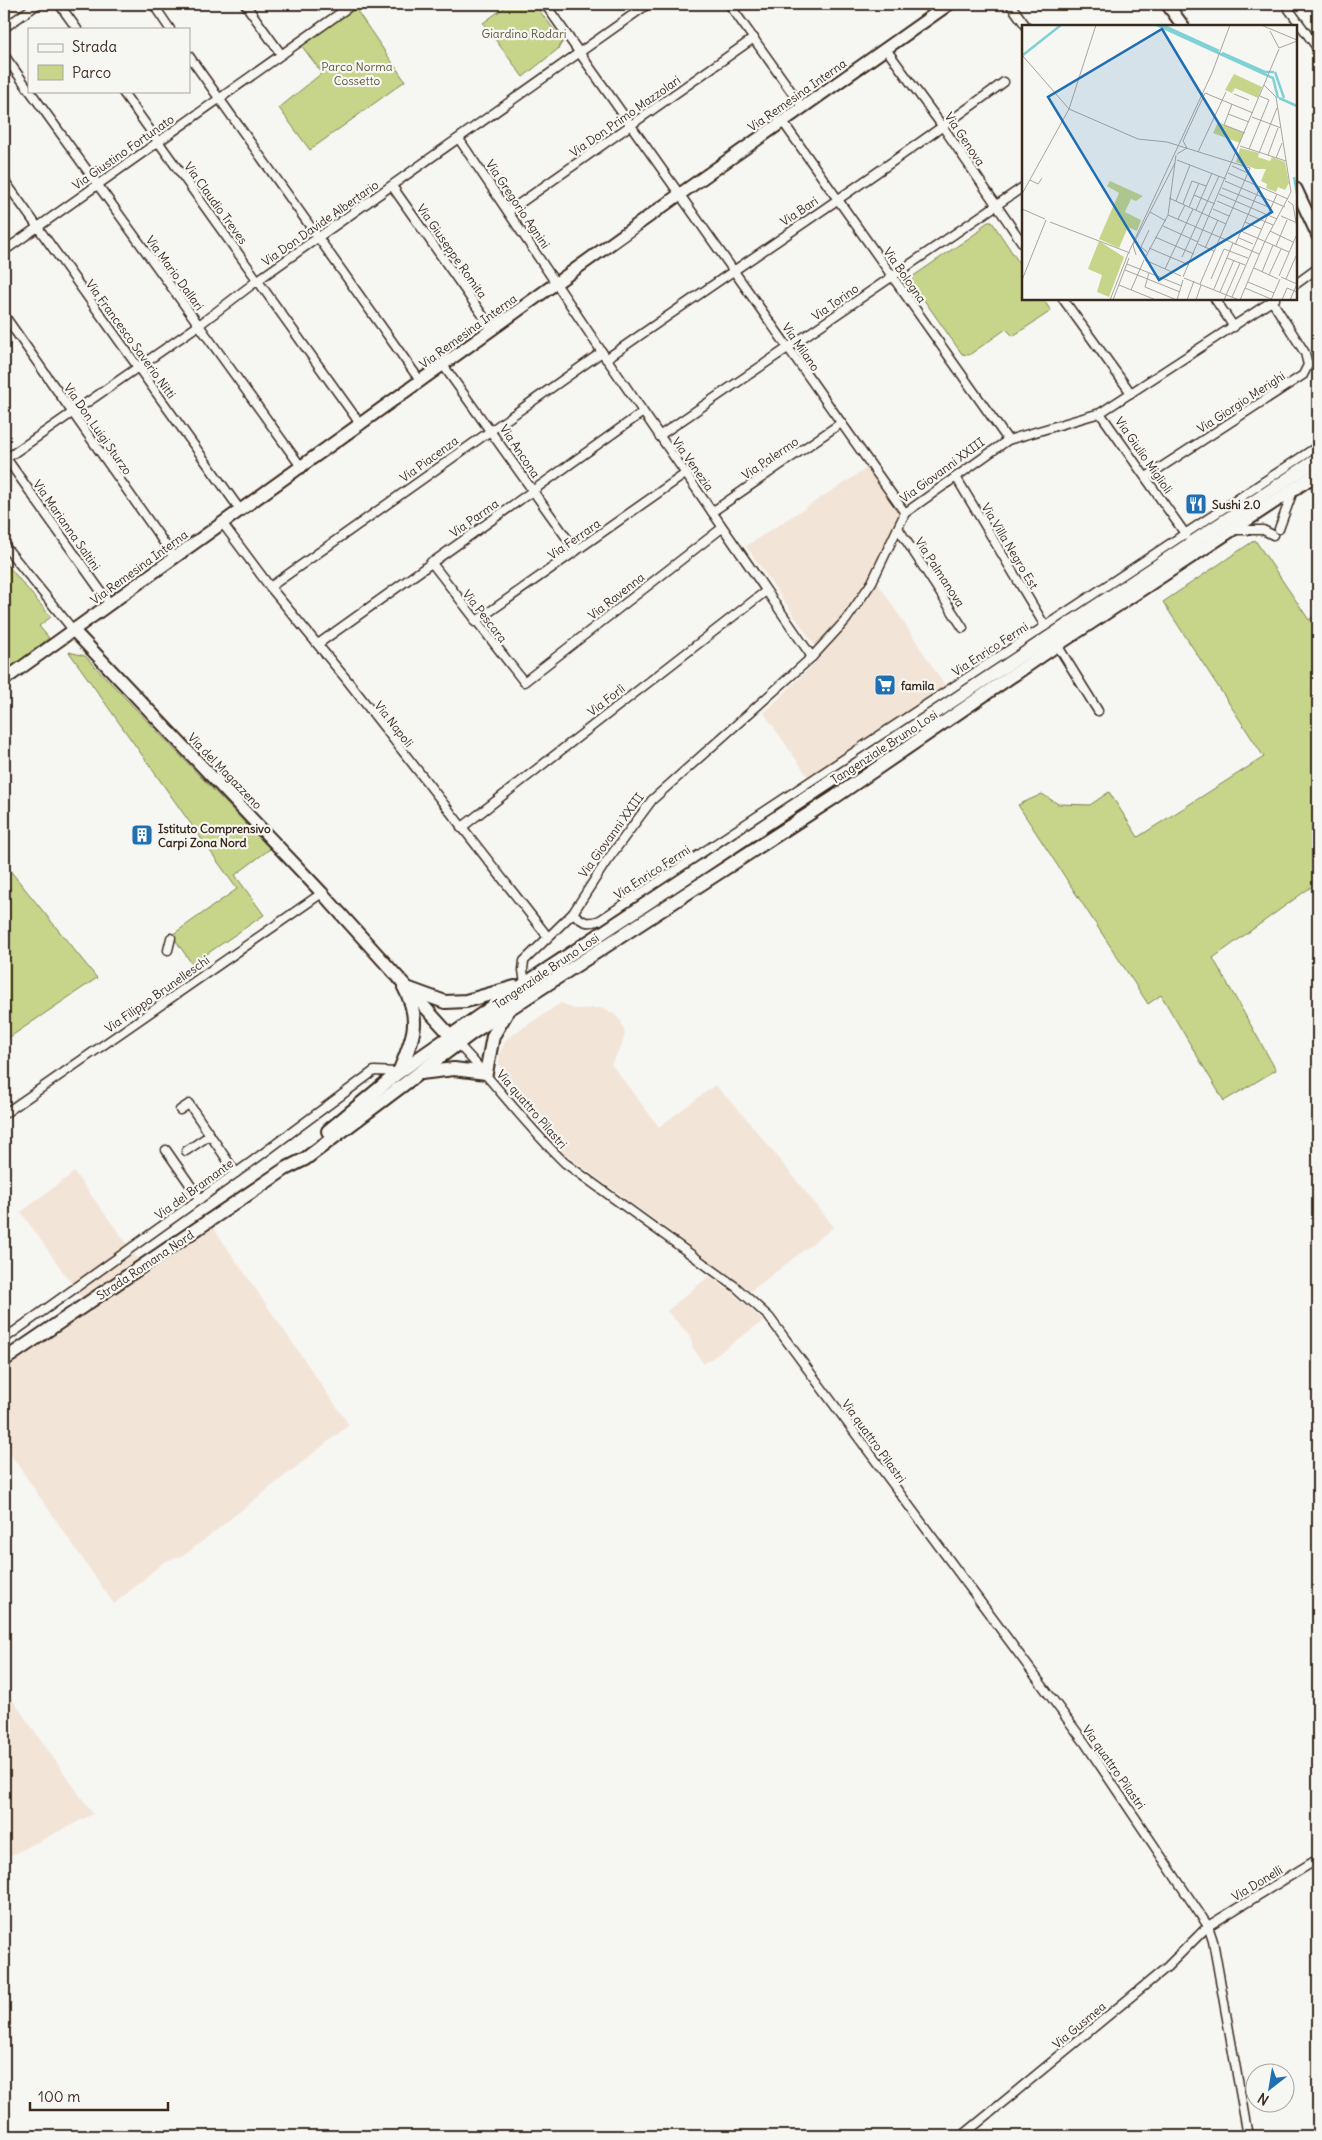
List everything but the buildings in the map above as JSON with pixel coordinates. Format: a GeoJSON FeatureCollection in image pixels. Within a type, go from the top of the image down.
{"type":"FeatureCollection","features":[{"type":"Feature","properties":{"kind":"main road","name":"Tangenziale Bruno Losi"},"geometry":{"type":"LineString","coordinates":[[454,1040],[525,984],[1318,459]]}},
{"type":"Feature","properties":{"kind":"main road","name":"Tangenziale Bruno Losi"},"geometry":{"type":"LineString","coordinates":[[454,1040],[512,1007],[835,797],[1051,636],[1232,530],[1318,473]]}},
{"type":"Feature","properties":{"kind":"main road"},"geometry":{"type":"LineString","coordinates":[[404,987],[446,1002],[466,1001],[525,984]]}},
{"type":"Feature","properties":{"kind":"main road"},"geometry":{"type":"LineString","coordinates":[[399,1072],[414,1034],[415,1020],[413,1004],[404,987]]}},
{"type":"Feature","properties":{"kind":"main road"},"geometry":{"type":"LineString","coordinates":[[416,1074],[454,1069],[486,1073],[493,1036],[498,1024],[512,1007]]}},
{"type":"Feature","properties":{"kind":"main road","name":"Strada Romana Nord"},"geometry":{"type":"LineString","coordinates":[[4,1360],[285,1169],[399,1072],[454,1040]]}},
{"type":"Feature","properties":{"kind":"main road","name":"Strada Romana Nord"},"geometry":{"type":"LineString","coordinates":[[285,1169],[305,1159],[416,1074],[454,1040]]}},
{"type":"Feature","properties":{"kind":"street"},"geometry":{"type":"LineString","coordinates":[[4,28],[38,4]]}},
{"type":"Feature","properties":{"kind":"street"},"geometry":{"type":"LineString","coordinates":[[59,4],[76,28]]}},
{"type":"Feature","properties":{"kind":"street"},"geometry":{"type":"LineString","coordinates":[[152,4],[169,28]]}},
{"type":"Feature","properties":{"kind":"street"},"geometry":{"type":"LineString","coordinates":[[245,4],[281,54]]}},
{"type":"Feature","properties":{"kind":"street","name":"Via Giustino Fortunato"},"geometry":{"type":"LineString","coordinates":[[4,251],[353,4]]}},
{"type":"Feature","properties":{"kind":"street","name":"Via Milano"},"geometry":{"type":"LineString","coordinates":[[545,4],[578,54],[734,269],[905,513]]}},
{"type":"Feature","properties":{"kind":"street","name":"Via Don Davide Albertario"},"geometry":{"type":"LineString","coordinates":[[5,459],[199,325],[258,280],[648,4]]}},
{"type":"Feature","properties":{"kind":"street"},"geometry":{"type":"LineString","coordinates":[[729,4],[803,108]]}},
{"type":"Feature","properties":{"kind":"street","name":"Via Remesina Interna"},"geometry":{"type":"LineString","coordinates":[[4,680],[174,557],[302,468],[680,194],[948,4]]}},
{"type":"Feature","properties":{"kind":"street"},"geometry":{"type":"LineString","coordinates":[[1010,4],[1025,25]]}},
{"type":"Feature","properties":{"kind":"street"},"geometry":{"type":"LineString","coordinates":[[1168,4],[1183,25]]}},
{"type":"Feature","properties":{"kind":"street"},"geometry":{"type":"LineString","coordinates":[[1285,4],[1318,49]]}},
{"type":"Feature","properties":{"kind":"street","name":"Via Don Primo Mazzolari"},"geometry":{"type":"LineString","coordinates":[[509,211],[754,38]]}},
{"type":"Feature","properties":{"kind":"street","name":"Via Genova"},"geometry":{"type":"LineString","coordinates":[[886,49],[943,126],[1022,243]]}},
{"type":"Feature","properties":{"kind":"street","name":"Via Mario Dallari"},"geometry":{"type":"LineString","coordinates":[[4,55],[28,89]]}},
{"type":"Feature","properties":{"kind":"street"},"geometry":{"type":"LineString","coordinates":[[190,57],[421,382]]}},
{"type":"Feature","properties":{"kind":"street","name":"Via Bari"},"geometry":{"type":"LineString","coordinates":[[604,355],[734,269],[1004,82]]}},
{"type":"Feature","properties":{"kind":"street","name":"Via Mario Dallari"},"geometry":{"type":"LineString","coordinates":[[30,92],[302,468]]}},
{"type":"Feature","properties":{"kind":"street","name":"Via Claudio Treves"},"geometry":{"type":"LineString","coordinates":[[123,92],[361,425]]}},
{"type":"Feature","properties":{"kind":"street","name":"Via Bologna"},"geometry":{"type":"LineString","coordinates":[[783,122],[1008,440]]}},
{"type":"Feature","properties":{"kind":"street","name":"Via Gregorio Agnini"},"geometry":{"type":"LineString","coordinates":[[459,138],[557,284]]}},
{"type":"Feature","properties":{"kind":"street","name":"Via Francesco Saverio Nitti"},"geometry":{"type":"LineString","coordinates":[[4,180],[240,511]]}},
{"type":"Feature","properties":{"kind":"street","name":"Via Giuseppe Romita"},"geometry":{"type":"LineString","coordinates":[[392,186],[493,330]]}},
{"type":"Feature","properties":{"kind":"street","name":"Via Torino"},"geometry":{"type":"LineString","coordinates":[[659,436],[1022,187]]}},
{"type":"Feature","properties":{"kind":"street"},"geometry":{"type":"LineString","coordinates":[[1297,189],[1318,217]]}},
{"type":"Feature","properties":{"kind":"street"},"geometry":{"type":"LineString","coordinates":[[1297,190],[1318,236]]}},
{"type":"Feature","properties":{"kind":"street"},"geometry":{"type":"LineString","coordinates":[[1297,283],[1318,268]]}},
{"type":"Feature","properties":{"kind":"street","name":"Via Venezia"},"geometry":{"type":"LineString","coordinates":[[557,284],[659,436],[812,657]]}},
{"type":"Feature","properties":{"kind":"street"},"geometry":{"type":"LineString","coordinates":[[1064,300],[1130,393]]}},
{"type":"Feature","properties":{"kind":"street"},"geometry":{"type":"LineString","coordinates":[[1216,300],[1234,327]]}},
{"type":"Feature","properties":{"kind":"street","name":"Via Giovanni XXIII"},"geometry":{"type":"LineString","coordinates":[[525,984],[524,961],[572,913],[606,862],[652,800],[812,657],[846,620],[872,582],[905,513],[1008,440],[1100,413],[1273,300]]}},
{"type":"Feature","properties":{"kind":"street","name":"Via Giorgio Merighi"},"geometry":{"type":"LineString","coordinates":[[1146,477],[1303,375],[1308,365],[1305,353],[1273,300]]}},
{"type":"Feature","properties":{"kind":"street","name":"Via Don Luigi Sturzo"},"geometry":{"type":"LineString","coordinates":[[4,315],[174,557]]}},
{"type":"Feature","properties":{"kind":"street","name":"Via Piacenza"},"geometry":{"type":"LineString","coordinates":[[270,586],[490,428],[604,355]]}},
{"type":"Feature","properties":{"kind":"street","name":"Via Ancona"},"geometry":{"type":"LineString","coordinates":[[443,365],[576,550]]}},
{"type":"Feature","properties":{"kind":"street","name":"Via Parma"},"geometry":{"type":"LineString","coordinates":[[318,644],[643,412]]}},
{"type":"Feature","properties":{"kind":"street","name":"Via Giulio Miglioli"},"geometry":{"type":"LineString","coordinates":[[1100,413],[1186,534]]}},
{"type":"Feature","properties":{"kind":"street","name":"Via Palermo"},"geometry":{"type":"LineString","coordinates":[[712,512],[841,423]]}},
{"type":"Feature","properties":{"kind":"street","name":"Via Enrico Fermi"},"geometry":{"type":"LineString","coordinates":[[572,913],[586,923],[592,924],[600,920],[1051,636],[1186,534],[1318,446]]}},
{"type":"Feature","properties":{"kind":"street","name":"Via Marianna Saltini"},"geometry":{"type":"LineString","coordinates":[[5,459],[110,604]]}},
{"type":"Feature","properties":{"kind":"street","name":"Via Ferrara"},"geometry":{"type":"LineString","coordinates":[[476,622],[685,474]]}},
{"type":"Feature","properties":{"kind":"street","name":"Via Villa Negro Est"},"geometry":{"type":"LineString","coordinates":[[956,477],[1098,711]]}},
{"type":"Feature","properties":{"kind":"street"},"geometry":{"type":"LineString","coordinates":[[1279,529],[1294,490]]}},
{"type":"Feature","properties":{"kind":"street","name":"Via Napoli"},"geometry":{"type":"LineString","coordinates":[[223,524],[548,937]]}},
{"type":"Feature","properties":{"kind":"street","name":"Via Ravenna"},"geometry":{"type":"LineString","coordinates":[[524,682],[722,528]]}},
{"type":"Feature","properties":{"kind":"street","name":"Via Palmanova"},"geometry":{"type":"LineString","coordinates":[[898,528],[963,628]]}},
{"type":"Feature","properties":{"kind":"street"},"geometry":{"type":"LineString","coordinates":[[1232,530],[1263,530],[1273,535]]}},
{"type":"Feature","properties":{"kind":"street","name":"Via del Magazzeno"},"geometry":{"type":"LineString","coordinates":[[4,545],[74,631],[322,893],[404,987],[454,1040]]}},
{"type":"Feature","properties":{"kind":"street","name":"Via Pescara"},"geometry":{"type":"LineString","coordinates":[[431,562],[524,682]]}},
{"type":"Feature","properties":{"kind":"street","name":"Via Forlì"},"geometry":{"type":"LineString","coordinates":[[461,828],[766,590]]}},
{"type":"Feature","properties":{"kind":"street","name":"Via Filippo Brunelleschi"},"geometry":{"type":"LineString","coordinates":[[4,1114],[322,893]]}},
{"type":"Feature","properties":{"kind":"street"},"geometry":{"type":"LineString","coordinates":[[168,950],[171,938]]}},
{"type":"Feature","properties":{"kind":"street","name":"Via quattro Pilastri"},"geometry":{"type":"LineString","coordinates":[[454,1040],[486,1073],[542,1142],[565,1164],[736,1287],[769,1317],[1085,1743],[1208,1926],[1213,1941],[1248,2136]]}},
{"type":"Feature","properties":{"kind":"street","name":"Via del Bramante"},"geometry":{"type":"LineString","coordinates":[[4,1339],[236,1173],[374,1071],[399,1072]]}},
{"type":"Feature","properties":{"kind":"street"},"geometry":{"type":"LineString","coordinates":[[180,1110],[189,1104],[236,1173]]}},
{"type":"Feature","properties":{"kind":"street"},"geometry":{"type":"LineString","coordinates":[[186,1151],[210,1134]]}},
{"type":"Feature","properties":{"kind":"street"},"geometry":{"type":"LineString","coordinates":[[166,1150],[200,1199]]}},
{"type":"Feature","properties":{"kind":"street","name":"Via Donelli"},"geometry":{"type":"LineString","coordinates":[[1208,1926],[1318,1860]]}},
{"type":"Feature","properties":{"kind":"street","name":"Via Gusmea"},"geometry":{"type":"LineString","coordinates":[[962,2136],[1167,1967],[1208,1926]]}},
{"type":"Feature","properties":{"kind":"shaded area"},"geometry":{"type":"Polygon","coordinates":[[[872,465],[903,514],[874,577],[949,692],[811,781],[764,713],[822,656],[746,546],[872,465]]]}},
{"type":"Feature","properties":{"kind":"shaded area"},"geometry":{"type":"Polygon","coordinates":[[[561,1003],[574,1009],[601,1008],[614,1014],[621,1021],[625,1034],[621,1047],[611,1064],[659,1127],[715,1085],[745,1117],[834,1227],[751,1291],[566,1155],[555,1145],[503,1080],[499,1062],[500,1053],[506,1039],[561,1003]]]}},
{"type":"Feature","properties":{"kind":"shaded area"},"geometry":{"type":"Polygon","coordinates":[[[74,1172],[144,1267],[210,1223],[349,1425],[186,1554],[164,1562],[114,1604],[4,1445],[4,1367],[88,1307],[21,1212],[74,1172]]]}},
{"type":"Feature","properties":{"kind":"shaded area"},"geometry":{"type":"Polygon","coordinates":[[[709,1276],[738,1297],[763,1321],[704,1364],[693,1348],[690,1336],[667,1311],[709,1276]]]}},
{"type":"Feature","properties":{"kind":"shaded area"},"geometry":{"type":"Polygon","coordinates":[[[4,1688],[93,1814],[4,1859],[4,1688]]]}},
{"type":"Feature","properties":{"kind":"green space","name":"Giardino Rodari"},"geometry":{"type":"Polygon","coordinates":[[[509,4],[534,4],[563,41],[558,49],[523,77],[483,23],[509,4]]]}},
{"type":"Feature","properties":{"kind":"green space","name":"Parco Norma Cossetto"},"geometry":{"type":"Polygon","coordinates":[[[355,8],[405,81],[310,150],[279,108],[322,73],[301,45],[355,8]]]}},
{"type":"Feature","properties":{"kind":"green space"},"geometry":{"type":"Polygon","coordinates":[[[988,222],[992,222],[1022,267],[1022,300],[1044,300],[1051,311],[1013,336],[1006,329],[969,355],[962,354],[912,283],[912,277],[982,229],[981,227],[988,222]]]}},
{"type":"Feature","properties":{"kind":"green space"},"geometry":{"type":"Polygon","coordinates":[[[1255,540],[1309,620],[1318,613],[1318,882],[1213,958],[1276,1070],[1224,1101],[1161,995],[1148,1004],[1018,805],[1042,794],[1058,804],[1090,805],[1109,792],[1138,837],[1264,757],[1163,602],[1255,540]]]}},
{"type":"Feature","properties":{"kind":"green space"},"geometry":{"type":"Polygon","coordinates":[[[4,561],[51,617],[39,626],[49,638],[4,673],[4,561]]]}},
{"type":"Feature","properties":{"kind":"green space"},"geometry":{"type":"Polygon","coordinates":[[[69,652],[85,656],[270,849],[235,875],[264,915],[192,964],[172,935],[237,889],[69,652]]]}},
{"type":"Feature","properties":{"kind":"green space"},"geometry":{"type":"Polygon","coordinates":[[[4,863],[97,978],[4,1041],[4,863]]]}},
{"type":"Feature","properties":{"kind":"place","name":"Sushi 2.0"},"geometry":{"type":"Point","coordinates":[1196,504]}},
{"type":"Feature","properties":{"kind":"place","name":"famila"},"geometry":{"type":"Point","coordinates":[885,685]}},
{"type":"Feature","properties":{"kind":"place","name":"Istituto Comprensivo Carpi Zona Nord"},"geometry":{"type":"Point","coordinates":[142,835]}}]}
